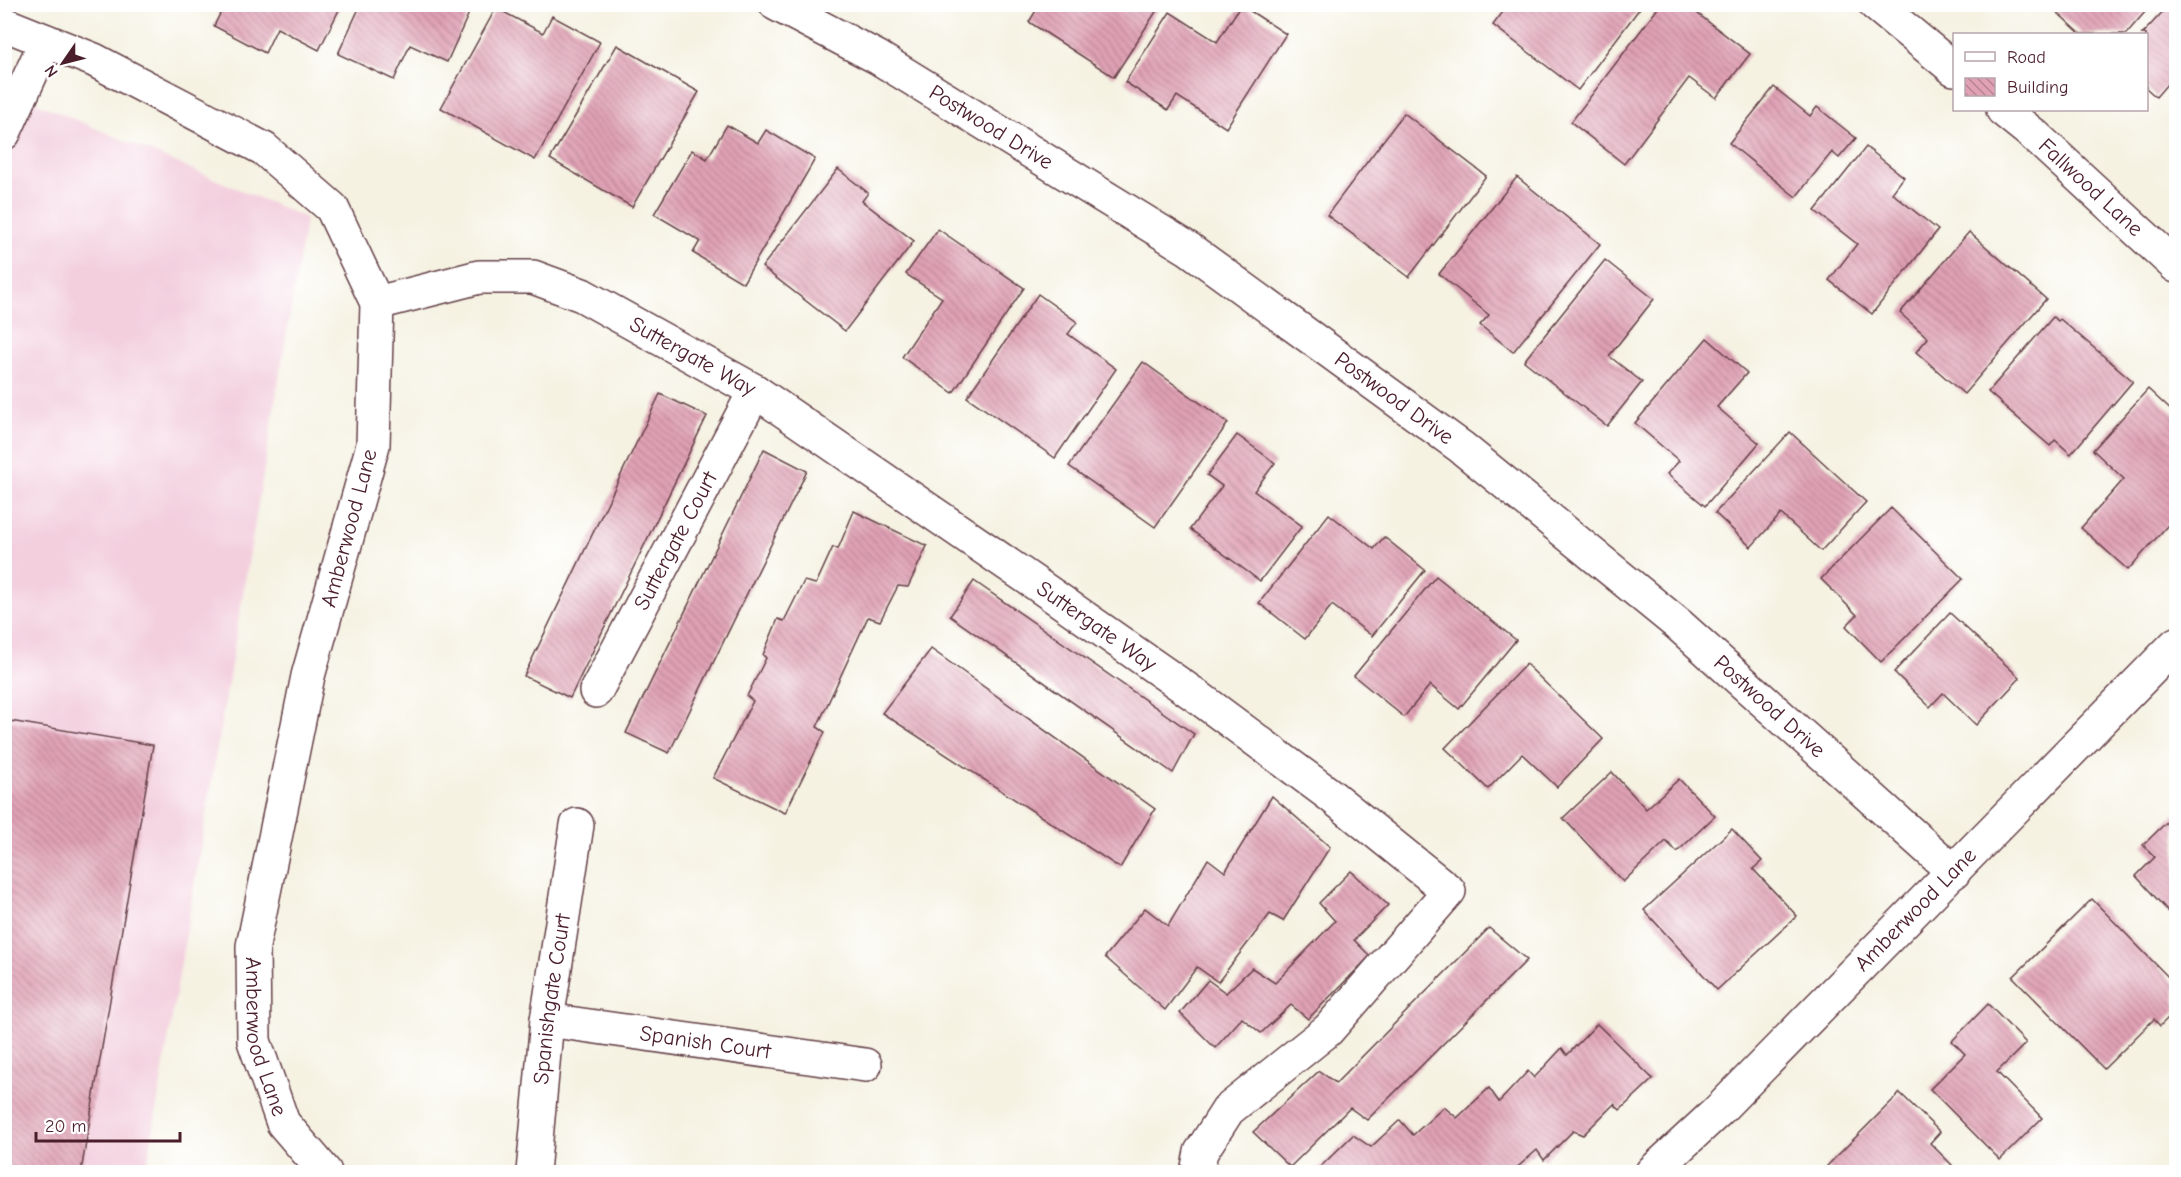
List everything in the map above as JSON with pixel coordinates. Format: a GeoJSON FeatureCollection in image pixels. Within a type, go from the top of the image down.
{"type":"FeatureCollection","features":[{"type":"Feature","properties":{"kind":"street","name":"Postwood Drive"},"geometry":{"type":"LineString","coordinates":[[776,4],[877,57],[1189,249],[1461,447],[1679,625],[1954,872]]}},
{"type":"Feature","properties":{"kind":"street"},"geometry":{"type":"LineString","coordinates":[[1875,4],[1953,68]]}},
{"type":"Feature","properties":{"kind":"street","name":"Amberwood Lane"},"geometry":{"type":"LineString","coordinates":[[4,24],[94,60],[264,148],[332,208],[377,303],[373,445],[308,676],[253,946],[254,1041],[283,1123],[324,1173]]}},
{"type":"Feature","properties":{"kind":"street"},"geometry":{"type":"LineString","coordinates":[[4,133],[46,41]]}},
{"type":"Feature","properties":{"kind":"street","name":"Fallwood Lane"},"geometry":{"type":"LineString","coordinates":[[2004,111],[2034,135],[2176,266]]}},
{"type":"Feature","properties":{"kind":"street","name":"Suttergate Way"},"geometry":{"type":"LineString","coordinates":[[377,303],[479,277],[533,277],[582,296],[754,391],[1198,696],[1330,795],[1449,891],[1328,1030],[1228,1110],[1201,1152],[1197,1173]]}},
{"type":"Feature","properties":{"kind":"street","name":"Suttergate Court"},"geometry":{"type":"LineString","coordinates":[[596,691],[754,391]]}},
{"type":"Feature","properties":{"kind":"street","name":"Amberwood Lane"},"geometry":{"type":"LineString","coordinates":[[1652,1173],[1718,1111],[2176,644]]}},
{"type":"Feature","properties":{"kind":"street","name":"Spanishgate Court"},"geometry":{"type":"LineString","coordinates":[[533,1173],[547,1020],[577,825]]}},
{"type":"Feature","properties":{"kind":"street","name":"Spanish Court"},"geometry":{"type":"LineString","coordinates":[[547,1020],[865,1065]]}},
{"type":"Feature","properties":{"kind":"shaded area"},"geometry":{"type":"Polygon","coordinates":[[[4,89],[306,218],[146,1172],[5,1172],[4,89]]]}},
{"type":"Feature","properties":{"kind":"building"},"geometry":{"type":"Polygon","coordinates":[[[225,4],[342,4],[319,50],[277,28],[265,53],[214,26],[225,4]]]}},
{"type":"Feature","properties":{"kind":"building"},"geometry":{"type":"Polygon","coordinates":[[[361,4],[473,4],[447,62],[410,45],[394,80],[338,54],[361,4]]]}},
{"type":"Feature","properties":{"kind":"building"},"geometry":{"type":"Polygon","coordinates":[[[1040,4],[1161,4],[1114,77],[1029,22],[1040,4]]]}},
{"type":"Feature","properties":{"kind":"building"},"geometry":{"type":"Polygon","coordinates":[[[1509,4],[1643,4],[1578,90],[1493,25],[1509,4]]]}},
{"type":"Feature","properties":{"kind":"building"},"geometry":{"type":"Polygon","coordinates":[[[1661,4],[1685,4],[1750,54],[1716,98],[1689,78],[1624,164],[1571,122],[1661,4]]]}},
{"type":"Feature","properties":{"kind":"building"},"geometry":{"type":"Polygon","coordinates":[[[2048,4],[2152,4],[2127,33],[2080,33],[2048,4]]]}},
{"type":"Feature","properties":{"kind":"building"},"geometry":{"type":"Polygon","coordinates":[[[2170,4],[2176,4],[2176,90],[2168,83],[2156,97],[2148,90],[2148,33],[2143,33],[2170,4]]]}},
{"type":"Feature","properties":{"kind":"building"},"geometry":{"type":"Polygon","coordinates":[[[1241,5],[1286,34],[1226,128],[1177,96],[1168,110],[1125,82],[1170,12],[1217,42],[1241,5]]]}},
{"type":"Feature","properties":{"kind":"building"},"geometry":{"type":"Polygon","coordinates":[[[496,8],[543,33],[552,16],[600,42],[535,160],[441,108],[496,8]]]}},
{"type":"Feature","properties":{"kind":"building"},"geometry":{"type":"Polygon","coordinates":[[[617,45],[699,92],[632,207],[550,159],[617,45]]]}},
{"type":"Feature","properties":{"kind":"building"},"geometry":{"type":"Polygon","coordinates":[[[1774,87],[1810,116],[1817,107],[1856,138],[1839,158],[1832,152],[1796,197],[1729,143],[1774,87]]]}},
{"type":"Feature","properties":{"kind":"building"},"geometry":{"type":"Polygon","coordinates":[[[1404,113],[1486,176],[1409,277],[1327,215],[1404,113]]]}},
{"type":"Feature","properties":{"kind":"building"},"geometry":{"type":"Polygon","coordinates":[[[727,125],[758,143],[766,130],[815,159],[743,283],[693,253],[700,241],[654,214],[692,150],[707,159],[727,125]]]}},
{"type":"Feature","properties":{"kind":"building"},"geometry":{"type":"Polygon","coordinates":[[[1866,147],[1904,177],[1892,193],[1938,230],[1872,314],[1829,280],[1857,244],[1815,211],[1866,147]]]}},
{"type":"Feature","properties":{"kind":"building"},"geometry":{"type":"Polygon","coordinates":[[[838,169],[868,193],[862,201],[914,241],[845,331],[762,267],[838,169]]]}},
{"type":"Feature","properties":{"kind":"building"},"geometry":{"type":"Polygon","coordinates":[[[1517,177],[1600,244],[1513,352],[1480,325],[1489,315],[1439,274],[1517,177]]]}},
{"type":"Feature","properties":{"kind":"building"},"geometry":{"type":"Polygon","coordinates":[[[938,229],[1024,288],[953,393],[902,357],[942,298],[906,274],[938,229]]]}},
{"type":"Feature","properties":{"kind":"building"},"geometry":{"type":"Polygon","coordinates":[[[1969,232],[2046,299],[1964,394],[1916,352],[1928,338],[1900,313],[1969,232]]]}},
{"type":"Feature","properties":{"kind":"building"},"geometry":{"type":"Polygon","coordinates":[[[1605,260],[1654,299],[1609,356],[1642,382],[1607,426],[1524,361],[1605,260]]]}},
{"type":"Feature","properties":{"kind":"building"},"geometry":{"type":"Polygon","coordinates":[[[1038,294],[1077,322],[1068,334],[1116,369],[1055,458],[967,397],[1038,294]]]}},
{"type":"Feature","properties":{"kind":"building"},"geometry":{"type":"Polygon","coordinates":[[[2053,317],[2058,321],[2060,319],[2133,381],[2071,454],[2055,440],[2050,446],[1988,392],[2053,317]]]}},
{"type":"Feature","properties":{"kind":"building"},"geometry":{"type":"Polygon","coordinates":[[[1707,338],[1747,373],[1717,407],[1759,443],[1705,506],[1667,474],[1679,461],[1635,423],[1707,338]]]}},
{"type":"Feature","properties":{"kind":"building"},"geometry":{"type":"Polygon","coordinates":[[[1143,362],[1228,423],[1155,527],[1069,466],[1143,362]]]}},
{"type":"Feature","properties":{"kind":"building"},"geometry":{"type":"Polygon","coordinates":[[[2148,389],[2176,415],[2176,516],[2128,570],[2081,528],[2124,479],[2093,450],[2148,389]]]}},
{"type":"Feature","properties":{"kind":"building"},"geometry":{"type":"Polygon","coordinates":[[[660,394],[707,416],[570,698],[524,676],[660,394]]]}},
{"type":"Feature","properties":{"kind":"building"},"geometry":{"type":"Polygon","coordinates":[[[1790,432],[1866,502],[1821,551],[1781,514],[1751,547],[1715,513],[1790,432]]]}},
{"type":"Feature","properties":{"kind":"building"},"geometry":{"type":"Polygon","coordinates":[[[1237,435],[1275,463],[1254,491],[1302,526],[1260,581],[1190,529],[1222,486],[1207,475],[1237,435]]]}},
{"type":"Feature","properties":{"kind":"building"},"geometry":{"type":"Polygon","coordinates":[[[764,449],[807,471],[669,753],[626,733],[764,449]]]}},
{"type":"Feature","properties":{"kind":"building"},"geometry":{"type":"Polygon","coordinates":[[[1891,508],[1963,579],[1881,662],[1846,626],[1857,615],[1821,579],[1891,508]]]}},
{"type":"Feature","properties":{"kind":"building"},"geometry":{"type":"Polygon","coordinates":[[[854,511],[927,546],[908,587],[898,586],[880,621],[868,617],[817,727],[825,732],[785,813],[713,778],[753,701],[747,696],[766,658],[763,655],[778,619],[784,621],[804,581],[816,584],[833,547],[838,549],[854,511]]]}},
{"type":"Feature","properties":{"kind":"building"},"geometry":{"type":"Polygon","coordinates":[[[1329,514],[1374,549],[1384,537],[1425,570],[1372,636],[1332,605],[1305,639],[1259,603],[1329,514]]]}},
{"type":"Feature","properties":{"kind":"building"},"geometry":{"type":"Polygon","coordinates":[[[1436,576],[1516,640],[1459,709],[1430,685],[1404,717],[1354,676],[1436,576]]]}},
{"type":"Feature","properties":{"kind":"building"},"geometry":{"type":"Polygon","coordinates":[[[974,581],[1194,734],[1173,773],[950,616],[974,581]]]}},
{"type":"Feature","properties":{"kind":"building"},"geometry":{"type":"Polygon","coordinates":[[[1950,613],[2020,678],[1976,725],[1943,693],[1930,707],[1894,672],[1950,613]]]}},
{"type":"Feature","properties":{"kind":"building"},"geometry":{"type":"Polygon","coordinates":[[[931,649],[1155,809],[1120,868],[882,713],[931,649]]]}},
{"type":"Feature","properties":{"kind":"building"},"geometry":{"type":"Polygon","coordinates":[[[1526,664],[1603,739],[1557,787],[1522,754],[1488,789],[1445,748],[1526,664]]]}},
{"type":"Feature","properties":{"kind":"building"},"geometry":{"type":"Polygon","coordinates":[[[4,720],[153,745],[81,1172],[4,1172],[4,720]]]}},
{"type":"Feature","properties":{"kind":"building"},"geometry":{"type":"Polygon","coordinates":[[[1612,772],[1646,809],[1679,779],[1715,816],[1677,852],[1666,841],[1623,882],[1563,818],[1612,772]]]}},
{"type":"Feature","properties":{"kind":"building"},"geometry":{"type":"Polygon","coordinates":[[[1272,796],[1330,847],[1283,921],[1270,914],[1218,982],[1197,967],[1165,1010],[1105,957],[1145,908],[1168,926],[1208,859],[1225,872],[1272,796]]]}},
{"type":"Feature","properties":{"kind":"building"},"geometry":{"type":"Polygon","coordinates":[[[2176,813],[2176,920],[2136,876],[2155,857],[2143,845],[2176,813]]]}},
{"type":"Feature","properties":{"kind":"building"},"geometry":{"type":"Polygon","coordinates":[[[1732,829],[1762,861],[1753,869],[1797,916],[1717,990],[1644,910],[1732,829]]]}},
{"type":"Feature","properties":{"kind":"building"},"geometry":{"type":"Polygon","coordinates":[[[1351,871],[1388,905],[1354,940],[1370,956],[1308,1019],[1291,1005],[1261,1033],[1242,1018],[1215,1048],[1180,1013],[1208,980],[1226,993],[1252,968],[1275,983],[1335,921],[1319,903],[1351,871]]]}},
{"type":"Feature","properties":{"kind":"building"},"geometry":{"type":"Polygon","coordinates":[[[2092,899],[2176,985],[2176,1010],[2160,1026],[2154,1019],[2104,1069],[2013,977],[2092,899]]]}},
{"type":"Feature","properties":{"kind":"building"},"geometry":{"type":"Polygon","coordinates":[[[1489,928],[1527,960],[1367,1120],[1350,1108],[1290,1167],[1253,1132],[1319,1071],[1336,1083],[1489,928]]]}},
{"type":"Feature","properties":{"kind":"building"},"geometry":{"type":"Polygon","coordinates":[[[1988,1004],[2026,1043],[1997,1072],[2042,1118],[2000,1160],[1930,1089],[1965,1054],[1952,1041],[1988,1004]]]}},
{"type":"Feature","properties":{"kind":"building"},"geometry":{"type":"Polygon","coordinates":[[[1597,1024],[1653,1079],[1620,1110],[1614,1104],[1583,1135],[1573,1131],[1544,1160],[1537,1150],[1512,1172],[1497,1172],[1491,1168],[1486,1172],[1315,1172],[1353,1135],[1371,1147],[1400,1120],[1413,1135],[1444,1107],[1457,1118],[1489,1088],[1499,1102],[1528,1071],[1534,1078],[1562,1048],[1567,1055],[1597,1024]]]}},
{"type":"Feature","properties":{"kind":"building"},"geometry":{"type":"Polygon","coordinates":[[[1900,1093],[1940,1132],[1930,1143],[1952,1165],[1945,1172],[1833,1172],[1827,1166],[1900,1093]]]}}]}
